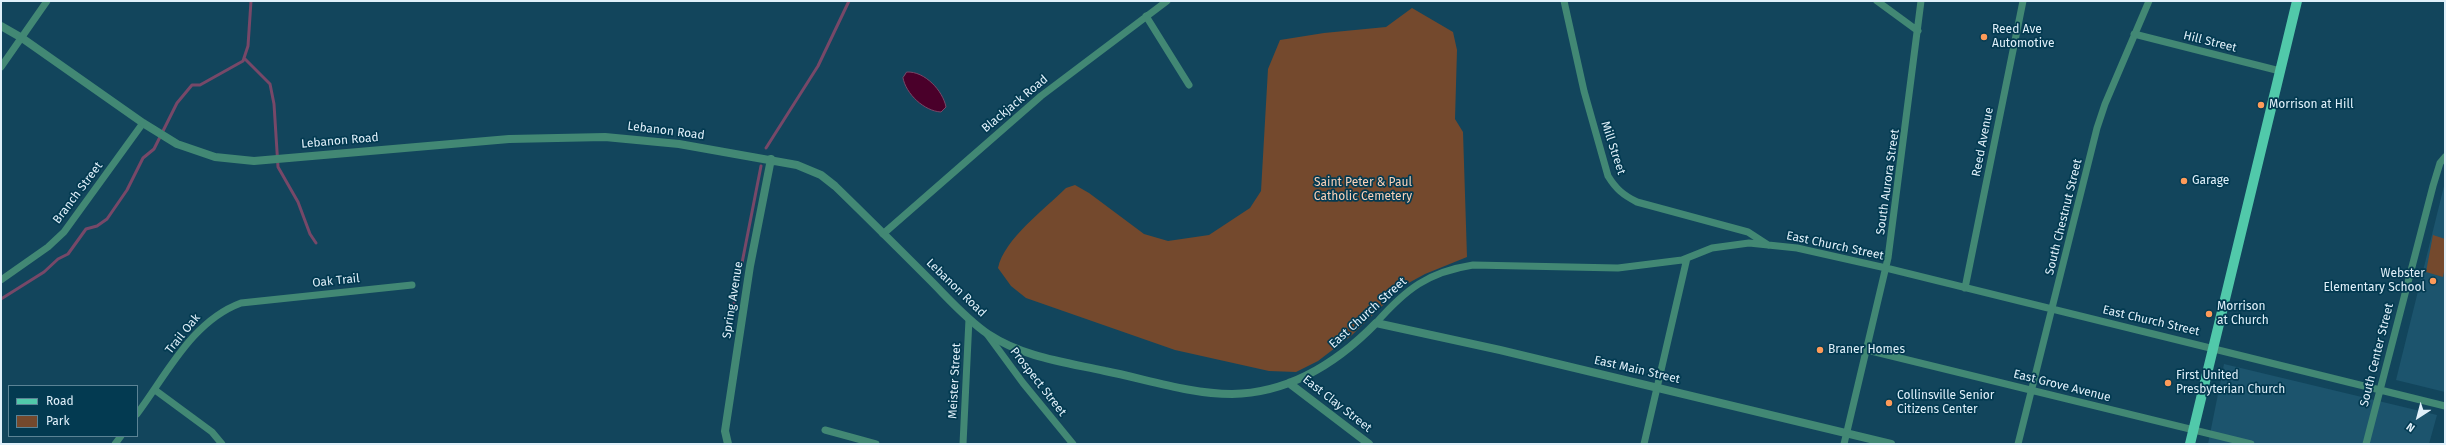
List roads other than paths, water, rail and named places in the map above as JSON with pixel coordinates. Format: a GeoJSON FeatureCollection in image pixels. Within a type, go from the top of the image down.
{"type":"FeatureCollection","features":[{"type":"Feature","properties":{"kind":"main road"},"geometry":{"type":"LineString","coordinates":[[2190,444],[2297,1]]}},
{"type":"Feature","properties":{"kind":"street"},"geometry":{"type":"LineString","coordinates":[[1,67],[47,1]]}},
{"type":"Feature","properties":{"kind":"street","name":"Blackjack Road"},"geometry":{"type":"LineString","coordinates":[[884,234],[1041,96],[1167,1]]}},
{"type":"Feature","properties":{"kind":"street","name":"Mill Street"},"geometry":{"type":"LineString","coordinates":[[1564,1],[1584,91],[1608,176],[1614,186],[1624,196],[1637,202],[1748,232],[1768,245]]}},
{"type":"Feature","properties":{"kind":"street"},"geometry":{"type":"LineString","coordinates":[[1877,1],[1918,31]]}},
{"type":"Feature","properties":{"kind":"street","name":"South Aurora Street"},"geometry":{"type":"LineString","coordinates":[[1844,444],[1886,268],[1921,1]]}},
{"type":"Feature","properties":{"kind":"street","name":"Reed Avenue"},"geometry":{"type":"LineString","coordinates":[[1965,288],[2023,1]]}},
{"type":"Feature","properties":{"kind":"street","name":"South Chestnut Street"},"geometry":{"type":"LineString","coordinates":[[2018,444],[2097,128],[2105,104],[2149,1]]}},
{"type":"Feature","properties":{"kind":"street"},"geometry":{"type":"LineString","coordinates":[[1146,16],[1189,85]]}},
{"type":"Feature","properties":{"kind":"street","name":"Lebanon Road"},"geometry":{"type":"LineString","coordinates":[[1,26],[22,38],[162,136],[192,150],[234,160],[254,161],[558,137],[605,137],[653,140],[796,164],[821,175],[835,186],[969,319],[987,333],[1016,349],[1035,356],[1204,391],[1232,394],[1252,392],[1289,382]]}},
{"type":"Feature","properties":{"kind":"street","name":"Hill Street"},"geometry":{"type":"LineString","coordinates":[[2134,34],[2280,71]]}},
{"type":"Feature","properties":{"kind":"street","name":"Branch Street"},"geometry":{"type":"LineString","coordinates":[[1,280],[37,256],[64,232],[143,123]]}},
{"type":"Feature","properties":{"kind":"street","name":"South Center Street"},"geometry":{"type":"LineString","coordinates":[[2366,444],[2433,186],[2440,163],[2445,157]]}},
{"type":"Feature","properties":{"kind":"street","name":"Spring Avenue"},"geometry":{"type":"LineString","coordinates":[[728,444],[725,431],[750,266],[771,160]]}},
{"type":"Feature","properties":{"kind":"street","name":"East Church Street"},"geometry":{"type":"LineString","coordinates":[[1289,382],[1339,356],[1376,323],[1409,289],[1429,278],[1455,268],[1473,265],[1618,268],[1648,265],[1687,258],[1730,244],[1768,245],[1797,248],[1886,268],[2445,406]]}},
{"type":"Feature","properties":{"kind":"street"},"geometry":{"type":"LineString","coordinates":[[1644,444],[1687,258]]}},
{"type":"Feature","properties":{"kind":"street","name":"Oak Trail"},"geometry":{"type":"LineString","coordinates":[[262,300],[412,285]]}},
{"type":"Feature","properties":{"kind":"street","name":"Trail Oak"},"geometry":{"type":"LineString","coordinates":[[138,413],[195,333],[207,321],[228,308],[241,303],[262,300]]}},
{"type":"Feature","properties":{"kind":"street","name":"Meister Street"},"geometry":{"type":"LineString","coordinates":[[963,444],[969,319]]}},
{"type":"Feature","properties":{"kind":"street","name":"East Main Street"},"geometry":{"type":"LineString","coordinates":[[1376,323],[1658,387],[1891,444]]}},
{"type":"Feature","properties":{"kind":"street","name":"Prospect Street"},"geometry":{"type":"LineString","coordinates":[[987,333],[1023,383],[1073,444]]}},
{"type":"Feature","properties":{"kind":"street","name":"East Grove Avenue"},"geometry":{"type":"LineString","coordinates":[[1867,350],[2251,444]]}},
{"type":"Feature","properties":{"kind":"street","name":"East Clay Street"},"geometry":{"type":"LineString","coordinates":[[1289,382],[1369,444]]}},
{"type":"Feature","properties":{"kind":"street"},"geometry":{"type":"LineString","coordinates":[[155,390],[212,432],[222,444]]}},
{"type":"Feature","properties":{"kind":"street"},"geometry":{"type":"LineString","coordinates":[[825,430],[876,444]]}},
{"type":"Feature","properties":{"kind":"waterway"},"geometry":{"type":"LineString","coordinates":[[1,299],[44,272],[58,259],[68,254],[86,229],[97,226],[107,219],[127,190],[143,158],[154,149],[177,103],[192,85],[200,85],[243,61],[248,46],[251,1]]}},
{"type":"Feature","properties":{"kind":"waterway"},"geometry":{"type":"LineString","coordinates":[[766,148],[818,66],[849,1]]}},
{"type":"Feature","properties":{"kind":"waterway"},"geometry":{"type":"LineString","coordinates":[[244,58],[270,84],[274,104],[278,167],[298,202],[310,234],[316,243]]}},
{"type":"Feature","properties":{"kind":"waterway"},"geometry":{"type":"LineString","coordinates":[[733,309],[761,166]]}},
{"type":"Feature","properties":{"kind":"place","name":"Reed Ave Automotive"},"geometry":{"type":"Point","coordinates":[1984,37]}},
{"type":"Feature","properties":{"kind":"place","name":"Morrison at Hill"},"geometry":{"type":"Point","coordinates":[2261,105]}},
{"type":"Feature","properties":{"kind":"place","name":"Garage"},"geometry":{"type":"Point","coordinates":[2184,181]}},
{"type":"Feature","properties":{"kind":"place","name":"Webster Elementary School"},"geometry":{"type":"Point","coordinates":[2433,281]}},
{"type":"Feature","properties":{"kind":"place","name":"Morrison at Church"},"geometry":{"type":"Point","coordinates":[2209,314]}},
{"type":"Feature","properties":{"kind":"place","name":"Braner Homes"},"geometry":{"type":"Point","coordinates":[1820,350]}},
{"type":"Feature","properties":{"kind":"place","name":"First United Presbyterian Church"},"geometry":{"type":"Point","coordinates":[2168,383]}},
{"type":"Feature","properties":{"kind":"place","name":"Collinsville Senior Citizens Center"},"geometry":{"type":"Point","coordinates":[1889,403]}},
{"type":"Feature","properties":{"kind":"park label","name":"Saint Peter & Paul Catholic Cemetery"},"geometry":{"type":"Point","coordinates":[1363,190]}}]}
